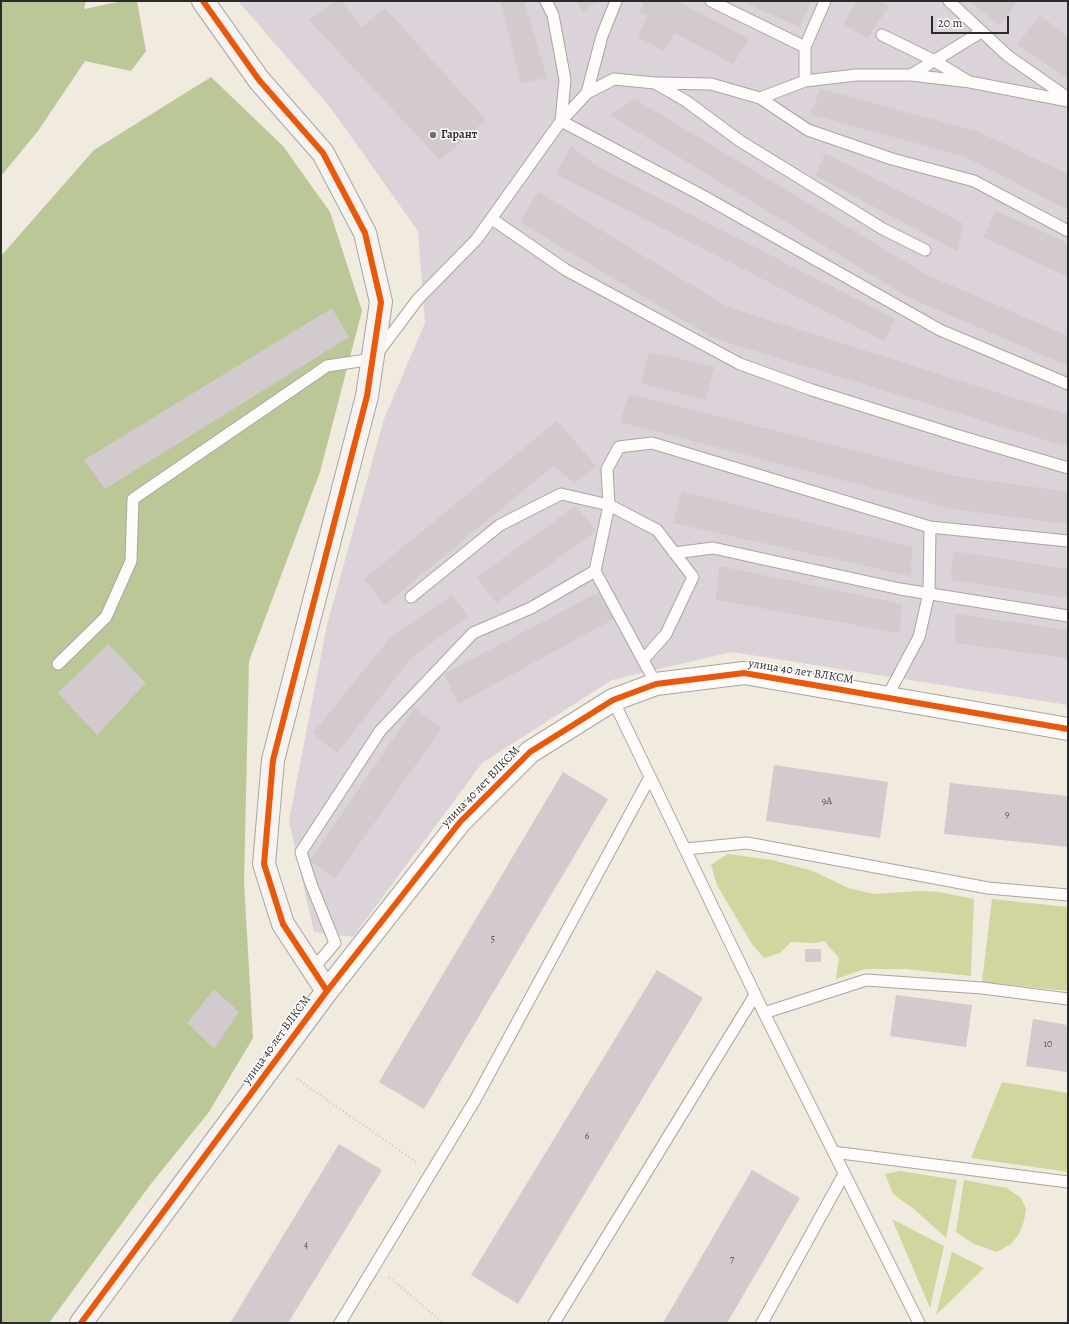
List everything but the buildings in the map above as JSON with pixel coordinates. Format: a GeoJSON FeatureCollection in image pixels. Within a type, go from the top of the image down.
{"type":"FeatureCollection","features":[{"type":"Feature","properties":{"kind":"street"},"geometry":{"type":"LineString","coordinates":[[203,1],[259,80],[323,153],[366,233],[381,302],[367,396],[274,760],[264,864],[283,924],[327,991]]}},
{"type":"Feature","properties":{"kind":"street","name":"улица 40 лет ВЛКСМ"},"geometry":{"type":"LineString","coordinates":[[81,1323],[327,991],[460,822],[530,752],[613,700],[656,684],[744,673],[1068,729]]}},
{"type":"Feature","properties":{"kind":"lane"},"geometry":{"type":"LineString","coordinates":[[546,1],[553,15],[565,80],[561,121]]}},
{"type":"Feature","properties":{"kind":"lane"},"geometry":{"type":"LineString","coordinates":[[587,93],[602,36],[616,1]]}},
{"type":"Feature","properties":{"kind":"lane"},"geometry":{"type":"LineString","coordinates":[[710,1],[805,47]]}},
{"type":"Feature","properties":{"kind":"lane"},"geometry":{"type":"LineString","coordinates":[[805,81],[805,47],[825,1]]}},
{"type":"Feature","properties":{"kind":"lane"},"geometry":{"type":"LineString","coordinates":[[949,1],[1008,56],[1068,98]]}},
{"type":"Feature","properties":{"kind":"lane"},"geometry":{"type":"LineString","coordinates":[[911,75],[933,60],[981,32]]}},
{"type":"Feature","properties":{"kind":"lane"},"geometry":{"type":"LineString","coordinates":[[882,35],[933,60],[970,82]]}},
{"type":"Feature","properties":{"kind":"lane"},"geometry":{"type":"LineString","coordinates":[[760,98],[805,81],[856,75],[911,75],[970,82],[1068,101]]}},
{"type":"Feature","properties":{"kind":"lane"},"geometry":{"type":"LineString","coordinates":[[58,664],[106,617],[110,610],[132,561],[133,499],[327,366],[373,359],[418,299],[476,240],[561,121],[587,93],[614,78],[655,83],[712,84],[760,98],[808,130],[892,160],[974,181],[1068,231]]}},
{"type":"Feature","properties":{"kind":"lane"},"geometry":{"type":"LineString","coordinates":[[655,83],[686,101],[740,141],[883,229],[925,250]]}},
{"type":"Feature","properties":{"kind":"lane"},"geometry":{"type":"LineString","coordinates":[[561,121],[703,196],[940,330],[1068,384]]}},
{"type":"Feature","properties":{"kind":"lane"},"geometry":{"type":"LineString","coordinates":[[492,219],[566,270],[740,364],[812,390],[951,434],[1068,468]]}},
{"type":"Feature","properties":{"kind":"lane"},"geometry":{"type":"LineString","coordinates":[[656,684],[595,571],[608,505],[607,469],[619,447],[652,443],[930,527],[1068,540]]}},
{"type":"Feature","properties":{"kind":"lane"},"geometry":{"type":"LineString","coordinates":[[411,597],[500,525],[561,494],[608,505],[657,530],[694,577],[666,634],[643,660]]}},
{"type":"Feature","properties":{"kind":"lane"},"geometry":{"type":"LineString","coordinates":[[887,697],[919,637],[929,594],[930,527]]}},
{"type":"Feature","properties":{"kind":"lane"},"geometry":{"type":"LineString","coordinates":[[674,553],[713,548],[900,589],[1068,616]]}},
{"type":"Feature","properties":{"kind":"lane"},"geometry":{"type":"LineString","coordinates":[[313,969],[335,943],[311,884],[301,852],[380,731],[473,633],[531,608],[595,571]]}},
{"type":"Feature","properties":{"kind":"lane"},"geometry":{"type":"LineString","coordinates":[[613,700],[832,1152],[919,1323]]}},
{"type":"Feature","properties":{"kind":"lane"},"geometry":{"type":"LineString","coordinates":[[340,1323],[475,1100],[650,776]]}},
{"type":"Feature","properties":{"kind":"lane"},"geometry":{"type":"LineString","coordinates":[[684,849],[747,843],[988,888],[1068,896]]}},
{"type":"Feature","properties":{"kind":"lane"},"geometry":{"type":"LineString","coordinates":[[764,1013],[866,980],[982,988],[1068,999]]}},
{"type":"Feature","properties":{"kind":"lane"},"geometry":{"type":"LineString","coordinates":[[554,1323],[755,995]]}},
{"type":"Feature","properties":{"kind":"lane"},"geometry":{"type":"LineString","coordinates":[[832,1152],[1068,1182]]}},
{"type":"Feature","properties":{"kind":"lane"},"geometry":{"type":"LineString","coordinates":[[762,1323],[844,1174]]}},
{"type":"Feature","properties":{"kind":"path"},"geometry":{"type":"LineString","coordinates":[[297,1079],[431,1172]]}},
{"type":"Feature","properties":{"kind":"path"},"geometry":{"type":"LineString","coordinates":[[375,1265],[443,1323]]}},
{"type":"Feature","properties":{"kind":"shaded area"},"geometry":{"type":"Polygon","coordinates":[[[238,1],[1068,1],[1068,705],[732,652],[612,680],[482,763],[353,937],[314,932],[289,821],[327,625],[384,419],[425,323],[418,231],[330,107],[238,1]]]}},
{"type":"Feature","properties":{"kind":"green space"},"geometry":{"type":"Polygon","coordinates":[[[1,1],[86,1],[84,9],[123,1],[137,1],[146,51],[131,71],[85,61],[38,131],[1,176],[1,1]]]}},
{"type":"Feature","properties":{"kind":"green space"},"geometry":{"type":"Polygon","coordinates":[[[211,77],[283,146],[330,212],[362,311],[320,472],[249,661],[244,882],[253,1038],[209,1112],[150,1185],[49,1323],[1,1323],[1,256],[94,150],[211,77]]]}},
{"type":"Feature","properties":{"kind":"green space"},"geometry":{"type":"Polygon","coordinates":[[[728,854],[772,860],[813,871],[848,888],[874,894],[919,891],[939,892],[974,899],[971,976],[906,969],[865,969],[836,979],[839,958],[824,941],[815,943],[791,942],[780,953],[764,958],[752,944],[717,885],[711,865],[728,854]]]}},
{"type":"Feature","properties":{"kind":"green space"},"geometry":{"type":"Polygon","coordinates":[[[992,899],[1068,907],[1068,991],[982,982],[992,899]]]}},
{"type":"Feature","properties":{"kind":"green space"},"geometry":{"type":"Polygon","coordinates":[[[1002,1082],[1068,1093],[1068,1172],[971,1158],[1002,1082]]]}},
{"type":"Feature","properties":{"kind":"green space"},"geometry":{"type":"Polygon","coordinates":[[[900,1171],[957,1180],[946,1238],[914,1209],[893,1194],[885,1174],[900,1171]]]}},
{"type":"Feature","properties":{"kind":"green space"},"geometry":{"type":"Polygon","coordinates":[[[964,1180],[1007,1188],[1021,1198],[1026,1209],[1024,1221],[1019,1234],[1011,1244],[997,1252],[974,1244],[956,1232],[964,1180]]]}},
{"type":"Feature","properties":{"kind":"green space"},"geometry":{"type":"Polygon","coordinates":[[[892,1219],[944,1246],[930,1308],[892,1219]]]}},
{"type":"Feature","properties":{"kind":"green space"},"geometry":{"type":"Polygon","coordinates":[[[952,1252],[984,1268],[936,1315],[952,1252]]]}},
{"type":"Feature","properties":{"kind":"cycle path"},"geometry":{"type":"LineString","coordinates":[[203,1],[259,80],[323,153],[365,233],[381,302],[367,396],[273,760],[264,864],[283,924],[327,991]]}},
{"type":"Feature","properties":{"kind":"cycle path"},"geometry":{"type":"LineString","coordinates":[[81,1323],[327,991],[460,822],[530,752],[613,700],[656,684],[744,673],[1068,729]]}},
{"type":"Feature","properties":{"kind":"place","name":"Гарант"},"geometry":{"type":"Point","coordinates":[433,135]}}]}
